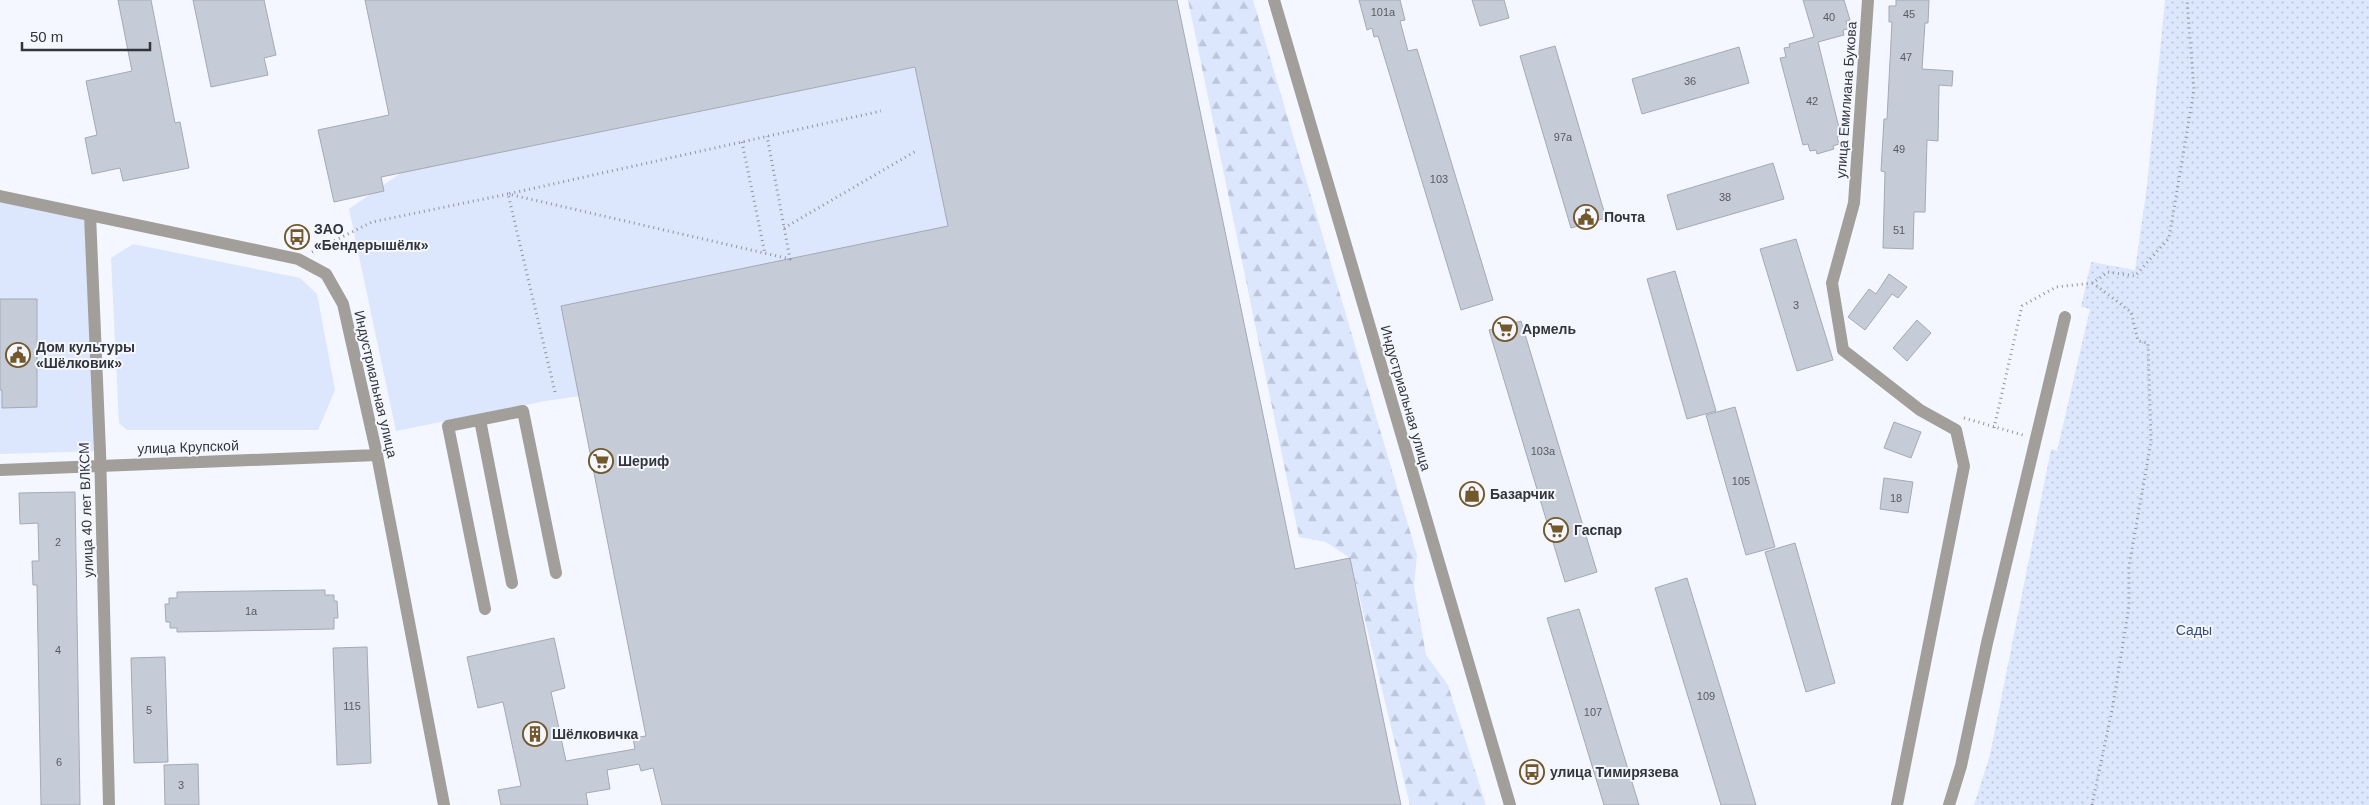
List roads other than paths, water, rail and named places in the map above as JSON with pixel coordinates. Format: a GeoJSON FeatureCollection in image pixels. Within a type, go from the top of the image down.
{"type":"FeatureCollection","features":[{"type":"Feature","properties":{"kind":"street","name":"Индустриальная улица"},"geometry":{"type":"LineString","coordinates":[[1274,0],[1510,805]]}},
{"type":"Feature","properties":{"kind":"street","name":"улица Емилиана Букова"},"geometry":{"type":"LineString","coordinates":[[1868,0],[1854,203],[1832,284],[1843,350],[1920,410],[1956,430],[1964,466],[1896,805]]}},
{"type":"Feature","properties":{"kind":"street","name":"Индустриальная улица"},"geometry":{"type":"LineString","coordinates":[[0,196],[298,259],[326,274],[343,304],[378,456],[444,805]]}},
{"type":"Feature","properties":{"kind":"street","name":"улица 40 лет ВЛКСМ"},"geometry":{"type":"LineString","coordinates":[[90,215],[109,805]]}},
{"type":"Feature","properties":{"kind":"street"},"geometry":{"type":"LineString","coordinates":[[1949,805],[1961,766],[2035,439],[2065,317]]}},
{"type":"Feature","properties":{"kind":"street"},"geometry":{"type":"LineString","coordinates":[[485,609],[448,426],[523,412],[556,573]]}},
{"type":"Feature","properties":{"kind":"street"},"geometry":{"type":"LineString","coordinates":[[480,420],[512,583]]}},
{"type":"Feature","properties":{"kind":"street","name":"улица Крупской"},"geometry":{"type":"LineString","coordinates":[[0,470],[378,456]]}},
{"type":"Feature","properties":{"kind":"place","name":"Почта"},"geometry":{"type":"Point","coordinates":[1586,217]}},
{"type":"Feature","properties":{"kind":"place","name":"ЗАО «Бендерышёлк»"},"geometry":{"type":"Point","coordinates":[297,237]}},
{"type":"Feature","properties":{"kind":"place","name":"Армель"},"geometry":{"type":"Point","coordinates":[1505,329]}},
{"type":"Feature","properties":{"kind":"place","name":"Дом культуры «Шёлковик»"},"geometry":{"type":"Point","coordinates":[18,355]}},
{"type":"Feature","properties":{"kind":"place","name":"Шериф"},"geometry":{"type":"Point","coordinates":[601,461]}},
{"type":"Feature","properties":{"kind":"place","name":"Базарчик"},"geometry":{"type":"Point","coordinates":[1472,494]}},
{"type":"Feature","properties":{"kind":"place","name":"Гаспар"},"geometry":{"type":"Point","coordinates":[1556,530]}},
{"type":"Feature","properties":{"kind":"place","name":"Шёлковичка"},"geometry":{"type":"Point","coordinates":[535,734]}},
{"type":"Feature","properties":{"kind":"place","name":"улица Тимирязева"},"geometry":{"type":"Point","coordinates":[1532,772]}},
{"type":"Feature","properties":{"kind":"park label","name":"Сады"},"geometry":{"type":"Point","coordinates":[2194,630]}}]}
